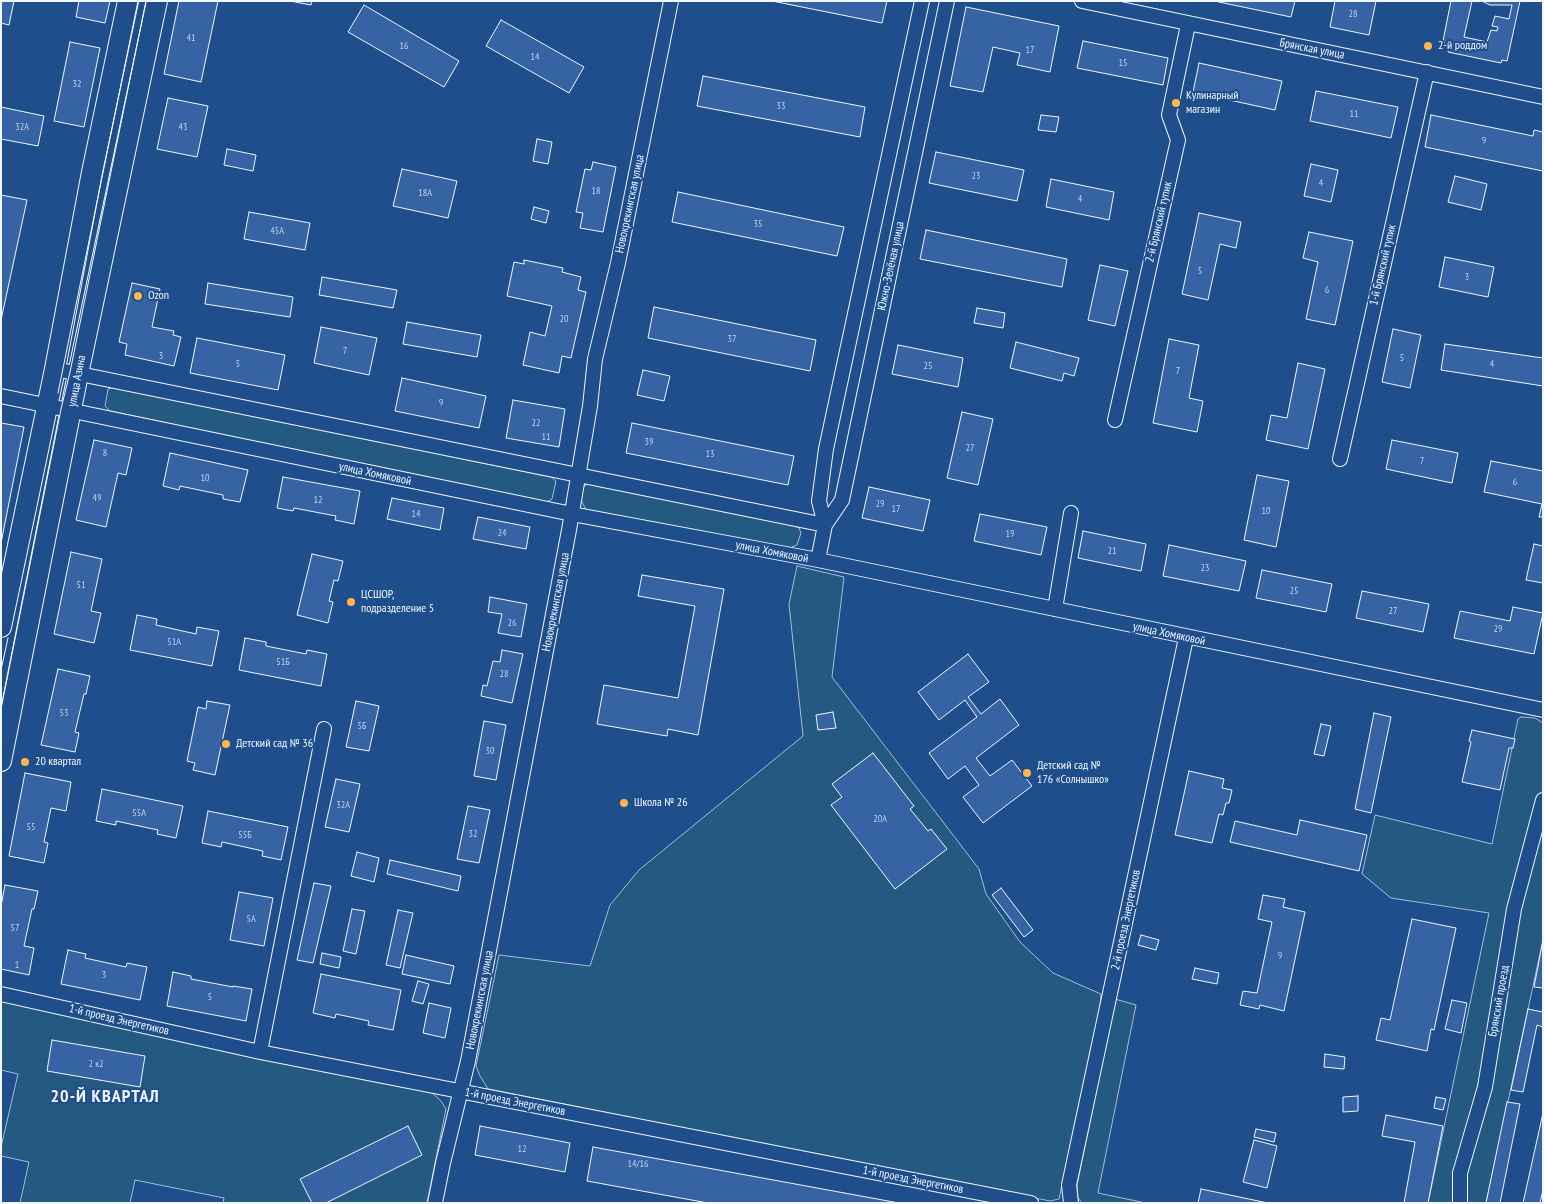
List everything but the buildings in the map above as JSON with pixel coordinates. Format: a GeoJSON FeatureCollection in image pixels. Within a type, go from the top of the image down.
{"type":"FeatureCollection","features":[{"type":"Feature","properties":{"kind":"main road","name":"улица Азина"},"geometry":{"type":"LineString","coordinates":[[1,627],[55,369],[92,172],[128,1]]}},
{"type":"Feature","properties":{"kind":"main road","name":"улица Азина"},"geometry":{"type":"LineString","coordinates":[[1,761],[78,374],[157,1]]}},
{"type":"Feature","properties":{"kind":"street","name":"Новокрекингская улица"},"geometry":{"type":"LineString","coordinates":[[435,1203],[470,1051],[572,514],[590,406],[595,359],[622,244],[671,1]]}},
{"type":"Feature","properties":{"kind":"street","name":"Южно-Зелёная улица"},"geometry":{"type":"LineString","coordinates":[[824,525],[819,501],[826,448],[922,1]]}},
{"type":"Feature","properties":{"kind":"street","name":"Южно-Зелёная улица"},"geometry":{"type":"LineString","coordinates":[[812,559],[824,525],[842,500],[947,1]]}},
{"type":"Feature","properties":{"kind":"street","name":"Брянская улица"},"geometry":{"type":"LineString","coordinates":[[1082,1],[1543,97]]}},
{"type":"Feature","properties":{"kind":"street","name":"2-й Брянский тупик"},"geometry":{"type":"LineString","coordinates":[[1115,420],[1178,140],[1169,115],[1188,24]]}},
{"type":"Feature","properties":{"kind":"street","name":"1-й Брянский тупик"},"geometry":{"type":"LineString","coordinates":[[1340,459],[1427,72]]}},
{"type":"Feature","properties":{"kind":"street"},"geometry":{"type":"LineString","coordinates":[[55,369],[824,525]]}},
{"type":"Feature","properties":{"kind":"street","name":"улица Хомяковой"},"geometry":{"type":"LineString","coordinates":[[1,396],[572,514],[812,559],[1186,638],[1542,708]]}},
{"type":"Feature","properties":{"kind":"street"},"geometry":{"type":"LineString","coordinates":[[1054,609],[1071,513]]}},
{"type":"Feature","properties":{"kind":"street","name":"2-й проезд Энергетиков"},"geometry":{"type":"LineString","coordinates":[[1071,1203],[1069,1185],[1186,638]]}},
{"type":"Feature","properties":{"kind":"street"},"geometry":{"type":"LineString","coordinates":[[260,1052],[324,729]]}},
{"type":"Feature","properties":{"kind":"street","name":"Брянский проезд"},"geometry":{"type":"LineString","coordinates":[[1460,1203],[1460,1173],[1485,1087],[1514,909],[1543,800]]}},
{"type":"Feature","properties":{"kind":"street","name":"1-й проезд Энергетиков"},"geometry":{"type":"LineString","coordinates":[[1,994],[260,1052],[1031,1203]]}},
{"type":"Feature","properties":{"kind":"shaded area"},"geometry":{"type":"Polygon","coordinates":[[[114,387],[551,477],[556,481],[552,499],[545,503],[110,411],[105,406],[108,389],[114,387]]]}},
{"type":"Feature","properties":{"kind":"shaded area"},"geometry":{"type":"Polygon","coordinates":[[[592,482],[793,525],[799,528],[801,533],[797,545],[785,550],[586,510],[580,498],[584,486],[592,482]]]}},
{"type":"Feature","properties":{"kind":"shaded area"},"geometry":{"type":"Polygon","coordinates":[[[797,566],[844,577],[832,677],[979,869],[986,894],[1020,942],[1053,973],[1101,994],[1099,1019],[1059,1199],[1050,1201],[488,1089],[480,1076],[476,1066],[499,955],[590,966],[610,905],[639,870],[803,736],[789,604],[797,566]]]}},
{"type":"Feature","properties":{"kind":"shaded area"},"geometry":{"type":"Polygon","coordinates":[[[1521,717],[1535,718],[1543,723],[1543,940],[1486,1203],[1428,1203],[1489,913],[1391,898],[1362,874],[1375,815],[1492,844],[1518,719],[1521,717]]]}},
{"type":"Feature","properties":{"kind":"shaded area"},"geometry":{"type":"Polygon","coordinates":[[[1115,999],[1136,1005],[1098,1193],[1146,1203],[1082,1203],[1078,1198],[1077,1185],[1115,999]]]}},
{"type":"Feature","properties":{"kind":"shaded area"},"geometry":{"type":"Polygon","coordinates":[[[1,1001],[431,1092],[441,1101],[446,1109],[427,1203],[223,1203],[224,1198],[135,1180],[130,1203],[20,1203],[29,1162],[1,1156],[1,1147],[18,1074],[1,1070],[1,1001]]]}},
{"type":"Feature","properties":{"kind":"tram line"},"geometry":{"type":"LineString","coordinates":[[58,393],[138,1]]}},
{"type":"Feature","properties":{"kind":"tram line"},"geometry":{"type":"LineString","coordinates":[[1,709],[146,1]]}},
{"type":"Feature","properties":{"kind":"tram line"},"geometry":{"type":"LineString","coordinates":[[1,670],[8,638]]}},
{"type":"Feature","properties":{"kind":"place","name":"2-й роддом"},"geometry":{"type":"Point","coordinates":[1428,46]}},
{"type":"Feature","properties":{"kind":"place","name":"Кулинарный магазин"},"geometry":{"type":"Point","coordinates":[1176,103]}},
{"type":"Feature","properties":{"kind":"place","name":"Ozon"},"geometry":{"type":"Point","coordinates":[138,296]}},
{"type":"Feature","properties":{"kind":"place","name":"ЦСШОР, подразделение 5"},"geometry":{"type":"Point","coordinates":[351,602]}},
{"type":"Feature","properties":{"kind":"place","name":"Детский сад № 36"},"geometry":{"type":"Point","coordinates":[226,744]}},
{"type":"Feature","properties":{"kind":"place","name":"20 квартал"},"geometry":{"type":"Point","coordinates":[25,762]}},
{"type":"Feature","properties":{"kind":"place","name":"Детский сад № 176 «Солнышко»"},"geometry":{"type":"Point","coordinates":[1027,773]}},
{"type":"Feature","properties":{"kind":"place","name":"Школа № 26"},"geometry":{"type":"Point","coordinates":[624,803]}},
{"type":"Feature","properties":{"kind":"district","name":"20-Й КВАРТАЛ"},"geometry":{"type":"Point","coordinates":[105,1097]}}]}
